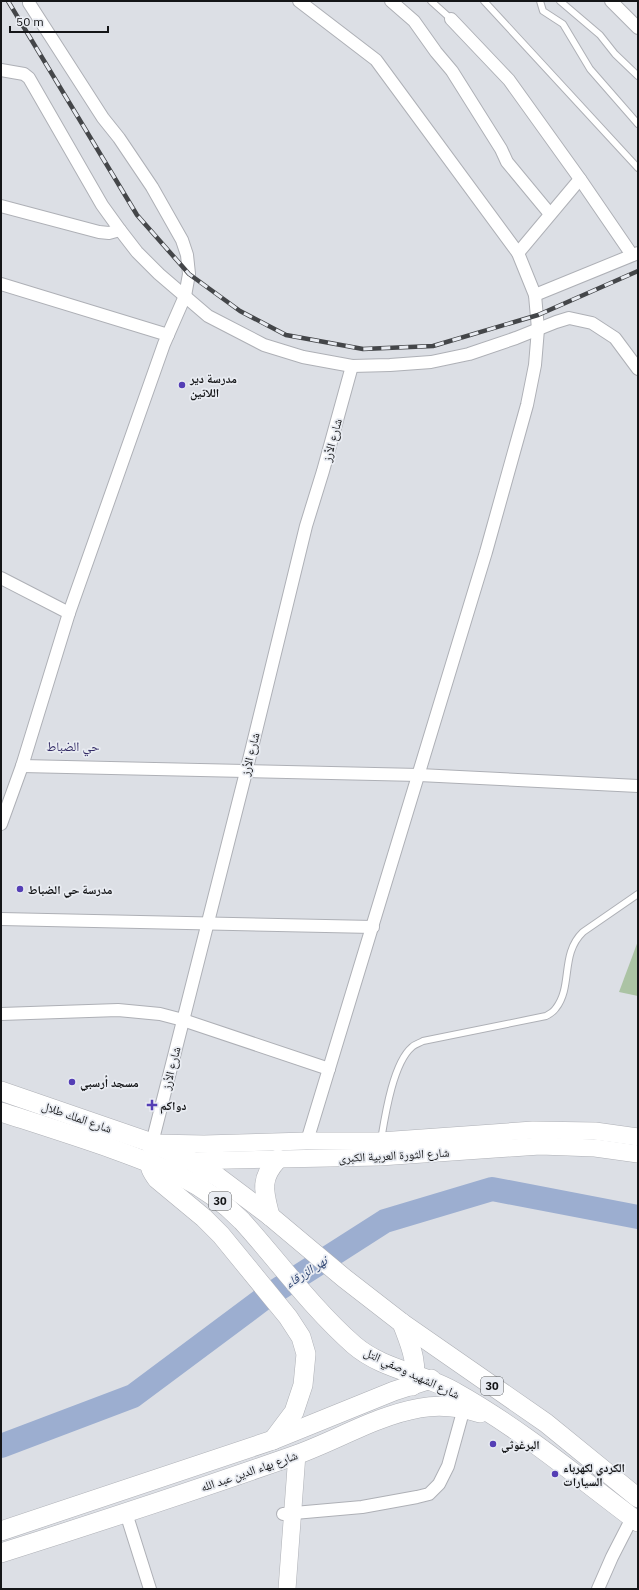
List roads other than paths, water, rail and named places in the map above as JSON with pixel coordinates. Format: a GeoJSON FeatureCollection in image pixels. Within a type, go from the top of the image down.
{"type":"FeatureCollection","features":[{"type":"Feature","properties":{"kind":"main road","name":"شارع الملك طلال"},"geometry":{"type":"LineString","coordinates":[[1,1091],[152,1143]]}},
{"type":"Feature","properties":{"kind":"main road","name":"شارع الملك طلال"},"geometry":{"type":"LineString","coordinates":[[1,1112],[149,1162]]}},
{"type":"Feature","properties":{"kind":"main road","name":"شارع الثورة العربية الكبرى"},"geometry":{"type":"LineString","coordinates":[[152,1143],[204,1144],[306,1141],[380,1142],[533,1130],[595,1131],[638,1138]]}},
{"type":"Feature","properties":{"kind":"main road","name":"30"},"geometry":{"type":"LineString","coordinates":[[152,1143],[190,1161],[218,1177],[270,1216],[344,1278],[402,1323],[546,1423],[638,1498]]}},
{"type":"Feature","properties":{"kind":"main road"},"geometry":{"type":"LineString","coordinates":[[152,1143],[149,1162],[151,1170],[157,1179],[204,1218],[226,1241],[288,1318],[301,1337],[306,1354],[303,1385],[294,1412],[273,1440]]}},
{"type":"Feature","properties":{"kind":"main road","name":"شارع الثورة العربية الكبرى"},"geometry":{"type":"LineString","coordinates":[[149,1162],[380,1156],[540,1146],[595,1148],[638,1154]]}},
{"type":"Feature","properties":{"kind":"main road"},"geometry":{"type":"LineString","coordinates":[[270,1216],[265,1196],[265,1176],[278,1159]]}},
{"type":"Feature","properties":{"kind":"main road","name":"شارع الشهيد وصفي التل"},"geometry":{"type":"LineString","coordinates":[[149,1162],[176,1173],[218,1200],[242,1221],[309,1299],[354,1345],[366,1353],[419,1379],[455,1391],[547,1451],[635,1520]]}},
{"type":"Feature","properties":{"kind":"main road"},"geometry":{"type":"LineString","coordinates":[[376,1421],[401,1401],[419,1379],[411,1347],[402,1323]]}},
{"type":"Feature","properties":{"kind":"main road","name":"شارع بهاء الدين عبد الله"},"geometry":{"type":"LineString","coordinates":[[1,1531],[273,1440],[419,1379],[471,1372]]}},
{"type":"Feature","properties":{"kind":"main road","name":"شارع بهاء الدين عبد الله"},"geometry":{"type":"LineString","coordinates":[[1,1553],[126,1513],[291,1456],[399,1413],[422,1408],[455,1407],[464,1408],[497,1418]]}},
{"type":"Feature","properties":{"kind":"main road"},"geometry":{"type":"LineString","coordinates":[[287,1589],[288,1514],[291,1456]]}},
{"type":"Feature","properties":{"kind":"main road"},"geometry":{"type":"LineString","coordinates":[[278,1589],[288,1514]]}},
{"type":"Feature","properties":{"kind":"street"},"geometry":{"type":"LineString","coordinates":[[299,1],[376,60],[518,253],[535,295],[538,329],[535,365],[527,405],[486,552],[373,927],[306,1141]]}},
{"type":"Feature","properties":{"kind":"street"},"geometry":{"type":"LineString","coordinates":[[391,1],[414,21],[436,52],[452,71],[501,149],[507,162],[550,214]]}},
{"type":"Feature","properties":{"kind":"street"},"geometry":{"type":"LineString","coordinates":[[611,1],[638,28]]}},
{"type":"Feature","properties":{"kind":"street"},"geometry":{"type":"LineString","coordinates":[[1,824],[22,766],[69,613],[168,335],[185,296],[189,274],[187,255],[182,240],[137,164],[103,118],[29,3]]}},
{"type":"Feature","properties":{"kind":"street"},"geometry":{"type":"LineString","coordinates":[[451,19],[509,80],[635,254],[535,295]]}},
{"type":"Feature","properties":{"kind":"street"},"geometry":{"type":"LineString","coordinates":[[1,60],[4,71],[24,74],[29,78],[102,205],[137,252],[159,274],[208,316],[264,345],[303,357],[352,366],[390,365],[439,360],[469,354],[569,318],[592,323],[615,338],[638,369]]}},
{"type":"Feature","properties":{"kind":"street"},"geometry":{"type":"LineString","coordinates":[[518,253],[580,179]]}},
{"type":"Feature","properties":{"kind":"street"},"geometry":{"type":"LineString","coordinates":[[1,206],[99,232],[109,233],[120,230]]}},
{"type":"Feature","properties":{"kind":"street"},"geometry":{"type":"LineString","coordinates":[[1,284],[168,335]]}},
{"type":"Feature","properties":{"kind":"street","name":"شارع الأرز"},"geometry":{"type":"LineString","coordinates":[[152,1143],[246,772],[306,526],[324,471],[352,366]]}},
{"type":"Feature","properties":{"kind":"street"},"geometry":{"type":"LineString","coordinates":[[1,578],[69,613]]}},
{"type":"Feature","properties":{"kind":"street"},"geometry":{"type":"LineString","coordinates":[[22,766],[419,775],[638,786]]}},
{"type":"Feature","properties":{"kind":"street"},"geometry":{"type":"LineString","coordinates":[[1,919],[373,927]]}},
{"type":"Feature","properties":{"kind":"street"},"geometry":{"type":"LineString","coordinates":[[1,1014],[118,1010],[160,1014],[183,1020],[329,1069]]}},
{"type":"Feature","properties":{"kind":"street"},"geometry":{"type":"LineString","coordinates":[[288,1514],[362,1507],[429,1494],[439,1484],[448,1466],[464,1408]]}},
{"type":"Feature","properties":{"kind":"street"},"geometry":{"type":"LineString","coordinates":[[126,1513],[150,1589]]}},
{"type":"Feature","properties":{"kind":"street"},"geometry":{"type":"LineString","coordinates":[[598,1589],[609,1563],[635,1520]]}},
{"type":"Feature","properties":{"kind":"lane"},"geometry":{"type":"LineString","coordinates":[[431,1],[451,19]]}},
{"type":"Feature","properties":{"kind":"lane"},"geometry":{"type":"LineString","coordinates":[[484,1],[638,168]]}},
{"type":"Feature","properties":{"kind":"lane"},"geometry":{"type":"LineString","coordinates":[[540,1],[543,11],[563,24],[590,70],[638,124]]}},
{"type":"Feature","properties":{"kind":"lane"},"geometry":{"type":"LineString","coordinates":[[560,1],[600,34],[615,54],[638,76]]}},
{"type":"Feature","properties":{"kind":"lane"},"geometry":{"type":"LineString","coordinates":[[380,1142],[388,1100],[401,1061],[413,1046],[423,1041],[546,1016],[556,1009],[562,998],[571,950],[576,939],[583,932],[638,894]]}},
{"type":"Feature","properties":{"kind":"waterway","name":"نهر الزرقاء"},"geometry":{"type":"LineString","coordinates":[[1,1446],[133,1396],[263,1299],[385,1221],[492,1189],[638,1217]]}},
{"type":"Feature","properties":{"kind":"railway"},"geometry":{"type":"LineString","coordinates":[[8,1],[137,215],[189,274],[240,311],[286,335],[363,349],[433,346],[538,315],[638,271]]}},
{"type":"Feature","properties":{"kind":"place","name":"مدرسة دير اللاتين"},"geometry":{"type":"Point","coordinates":[182,385]}},
{"type":"Feature","properties":{"kind":"place","name":"مدرسة حي الضباط"},"geometry":{"type":"Point","coordinates":[20,889]}},
{"type":"Feature","properties":{"kind":"place","name":"مسجد أرسبي"},"geometry":{"type":"Point","coordinates":[72,1082]}},
{"type":"Feature","properties":{"kind":"place","name":"دواكم"},"geometry":{"type":"Point","coordinates":[152,1105]}},
{"type":"Feature","properties":{"kind":"place","name":"البرغوثي"},"geometry":{"type":"Point","coordinates":[493,1444]}},
{"type":"Feature","properties":{"kind":"place","name":"الكردي لكهرباء السيارات"},"geometry":{"type":"Point","coordinates":[555,1474]}},
{"type":"Feature","properties":{"kind":"district","name":"حي الضباط"},"geometry":{"type":"Point","coordinates":[73,746]}}]}
